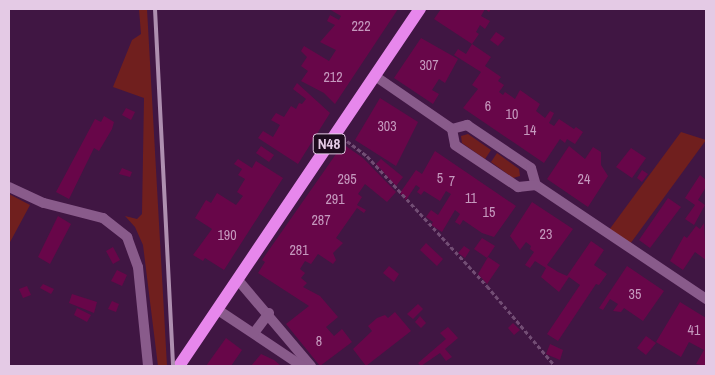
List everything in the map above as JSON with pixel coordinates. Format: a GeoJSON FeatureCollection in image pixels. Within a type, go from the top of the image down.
{"type":"FeatureCollection","features":[{"type":"Feature","properties":{"kind":"main road","name":"N48"},"geometry":{"type":"LineString","coordinates":[[180,366],[420,9]]}},
{"type":"Feature","properties":{"kind":"street"},"geometry":{"type":"LineString","coordinates":[[375,76],[452,129],[454,145],[518,187],[536,185]]}},
{"type":"Feature","properties":{"kind":"street"},"geometry":{"type":"LineString","coordinates":[[452,129],[467,125],[531,168],[536,185],[706,299]]}},
{"type":"Feature","properties":{"kind":"street"},"geometry":{"type":"LineString","coordinates":[[9,186],[44,203],[103,218],[127,237],[138,267],[148,366]]}},
{"type":"Feature","properties":{"kind":"street"},"geometry":{"type":"LineString","coordinates":[[238,280],[269,313],[311,366]]}},
{"type":"Feature","properties":{"kind":"street"},"geometry":{"type":"LineString","coordinates":[[218,310],[302,366]]}},
{"type":"Feature","properties":{"kind":"street"},"geometry":{"type":"LineString","coordinates":[[254,333],[269,313]]}},
{"type":"Feature","properties":{"kind":"path"},"geometry":{"type":"LineString","coordinates":[[336,133],[367,156],[488,286],[555,366]]}},
{"type":"Feature","properties":{"kind":"shaded area"},"geometry":{"type":"Polygon","coordinates":[[[139,9],[147,9],[167,366],[158,366],[143,245],[135,227],[125,216],[137,219],[142,214],[144,98],[113,87],[132,40],[141,34],[139,9]]]}},
{"type":"Feature","properties":{"kind":"shaded area"},"geometry":{"type":"Polygon","coordinates":[[[681,132],[706,140],[630,244],[609,230],[681,132]]]}},
{"type":"Feature","properties":{"kind":"shaded area"},"geometry":{"type":"Polygon","coordinates":[[[468,134],[491,150],[485,159],[462,143],[461,136],[468,134]]]}},
{"type":"Feature","properties":{"kind":"shaded area"},"geometry":{"type":"Polygon","coordinates":[[[497,153],[519,169],[520,176],[513,178],[491,162],[497,153]]]}},
{"type":"Feature","properties":{"kind":"shaded area"},"geometry":{"type":"Polygon","coordinates":[[[9,194],[30,205],[9,244],[9,194]]]}},
{"type":"Feature","properties":{"kind":"building"},"geometry":{"type":"Polygon","coordinates":[[[329,9],[398,9],[335,104],[324,93],[301,81],[308,71],[301,66],[307,57],[301,51],[304,46],[329,61],[336,50],[320,42],[335,25],[327,21],[330,15],[339,20],[341,16],[329,9]]]}},
{"type":"Feature","properties":{"kind":"building"},"geometry":{"type":"Polygon","coordinates":[[[441,9],[485,9],[481,16],[490,21],[485,29],[480,25],[476,32],[479,34],[472,44],[434,19],[441,9]]]}},
{"type":"Feature","properties":{"kind":"building"},"geometry":{"type":"Polygon","coordinates":[[[496,32],[505,38],[498,46],[490,40],[496,32]]]}},
{"type":"Feature","properties":{"kind":"building"},"geometry":{"type":"Polygon","coordinates":[[[421,38],[458,59],[445,83],[439,79],[432,90],[439,94],[433,104],[394,78],[421,38]]]}},
{"type":"Feature","properties":{"kind":"building"},"geometry":{"type":"Polygon","coordinates":[[[472,44],[491,57],[485,66],[501,77],[498,81],[504,85],[499,92],[503,95],[505,92],[515,99],[520,90],[540,104],[536,111],[545,118],[550,111],[554,113],[549,123],[554,126],[559,119],[574,129],[576,127],[583,132],[575,144],[567,139],[565,143],[560,139],[544,163],[463,108],[478,89],[472,85],[481,72],[454,55],[458,49],[466,54],[472,44]]]}},
{"type":"Feature","properties":{"kind":"building"},"geometry":{"type":"Polygon","coordinates":[[[297,83],[330,113],[298,164],[258,138],[263,131],[273,137],[280,125],[271,120],[276,113],[284,117],[291,106],[296,109],[299,103],[302,104],[306,99],[293,89],[297,83]]]}},
{"type":"Feature","properties":{"kind":"building"},"geometry":{"type":"Polygon","coordinates":[[[380,98],[418,122],[396,166],[355,140],[380,98]]]}},
{"type":"Feature","properties":{"kind":"building"},"geometry":{"type":"Polygon","coordinates":[[[126,108],[135,112],[131,120],[122,115],[126,108]]]}},
{"type":"Feature","properties":{"kind":"building"},"geometry":{"type":"Polygon","coordinates":[[[104,116],[114,122],[112,129],[99,151],[94,148],[69,199],[56,192],[95,119],[101,122],[104,116]]]}},
{"type":"Feature","properties":{"kind":"building"},"geometry":{"type":"Polygon","coordinates":[[[343,144],[363,158],[396,192],[387,202],[365,184],[358,194],[362,197],[357,205],[366,210],[364,213],[357,208],[336,238],[343,243],[333,253],[336,260],[333,264],[318,254],[311,264],[305,261],[300,269],[305,273],[301,278],[307,283],[303,287],[320,296],[338,317],[326,327],[334,336],[342,329],[352,342],[320,366],[286,324],[309,306],[258,273],[265,262],[262,260],[343,144]]]}},
{"type":"Feature","properties":{"kind":"building"},"geometry":{"type":"Polygon","coordinates":[[[261,146],[274,155],[269,162],[256,153],[261,146]]]}},
{"type":"Feature","properties":{"kind":"building"},"geometry":{"type":"Polygon","coordinates":[[[569,146],[585,159],[593,147],[601,152],[601,165],[608,176],[588,207],[547,179],[569,146]]]}},
{"type":"Feature","properties":{"kind":"building"},"geometry":{"type":"Polygon","coordinates":[[[631,148],[646,158],[632,178],[616,167],[631,148]]]}},
{"type":"Feature","properties":{"kind":"building"},"geometry":{"type":"Polygon","coordinates":[[[435,151],[516,206],[494,237],[482,233],[463,220],[460,225],[455,222],[460,214],[455,210],[442,232],[431,225],[433,222],[426,217],[431,210],[438,215],[451,194],[446,191],[440,201],[424,191],[421,195],[417,192],[420,188],[416,185],[406,200],[400,193],[416,170],[422,174],[435,151]]]}},
{"type":"Feature","properties":{"kind":"building"},"geometry":{"type":"Polygon","coordinates":[[[238,159],[252,168],[256,161],[283,178],[224,270],[205,258],[203,261],[193,255],[212,229],[195,218],[206,200],[211,203],[217,193],[236,205],[243,196],[237,192],[245,179],[238,175],[242,169],[234,164],[238,159]]]}},
{"type":"Feature","properties":{"kind":"building"},"geometry":{"type":"Polygon","coordinates":[[[381,159],[403,177],[396,186],[376,164],[381,159]]]}},
{"type":"Feature","properties":{"kind":"building"},"geometry":{"type":"Polygon","coordinates":[[[122,168],[132,172],[130,177],[119,174],[122,168]]]}},
{"type":"Feature","properties":{"kind":"building"},"geometry":{"type":"Polygon","coordinates":[[[642,170],[648,174],[642,182],[637,178],[642,170]]]}},
{"type":"Feature","properties":{"kind":"building"},"geometry":{"type":"Polygon","coordinates":[[[700,175],[706,180],[706,187],[698,200],[705,205],[694,225],[685,219],[695,205],[685,198],[700,175]]]}},
{"type":"Feature","properties":{"kind":"building"},"geometry":{"type":"Polygon","coordinates":[[[668,198],[681,207],[650,248],[639,240],[668,198]]]}},
{"type":"Feature","properties":{"kind":"building"},"geometry":{"type":"Polygon","coordinates":[[[532,202],[573,229],[547,265],[567,276],[591,241],[604,250],[594,265],[607,274],[599,285],[596,284],[558,341],[547,334],[580,285],[569,277],[559,292],[541,277],[546,268],[535,261],[530,268],[525,265],[534,252],[530,249],[531,246],[526,242],[520,250],[510,236],[532,202]]]}},
{"type":"Feature","properties":{"kind":"building"},"geometry":{"type":"Polygon","coordinates":[[[58,216],[71,224],[50,264],[38,257],[58,216]]]}},
{"type":"Feature","properties":{"kind":"building"},"geometry":{"type":"Polygon","coordinates":[[[704,223],[706,260],[695,252],[683,270],[670,261],[684,236],[687,238],[696,226],[700,229],[704,223]]]}},
{"type":"Feature","properties":{"kind":"building"},"geometry":{"type":"Polygon","coordinates":[[[482,238],[495,246],[487,258],[474,249],[482,238]]]}},
{"type":"Feature","properties":{"kind":"building"},"geometry":{"type":"Polygon","coordinates":[[[426,243],[443,259],[437,266],[420,250],[426,243]]]}},
{"type":"Feature","properties":{"kind":"building"},"geometry":{"type":"Polygon","coordinates":[[[464,246],[470,250],[465,258],[458,253],[464,246]]]}},
{"type":"Feature","properties":{"kind":"building"},"geometry":{"type":"Polygon","coordinates":[[[113,247],[120,260],[113,264],[106,251],[113,247]]]}},
{"type":"Feature","properties":{"kind":"building"},"geometry":{"type":"Polygon","coordinates":[[[488,257],[500,265],[487,284],[478,274],[488,257]]]}},
{"type":"Feature","properties":{"kind":"building"},"geometry":{"type":"Polygon","coordinates":[[[389,266],[399,274],[394,282],[383,273],[389,266]]]}},
{"type":"Feature","properties":{"kind":"building"},"geometry":{"type":"Polygon","coordinates":[[[627,266],[664,291],[643,321],[624,308],[621,312],[613,311],[618,304],[610,299],[603,310],[599,308],[627,266]]]}},
{"type":"Feature","properties":{"kind":"building"},"geometry":{"type":"Polygon","coordinates":[[[117,270],[127,275],[122,286],[111,281],[117,270]]]}},
{"type":"Feature","properties":{"kind":"building"},"geometry":{"type":"Polygon","coordinates":[[[43,284],[54,289],[51,294],[40,288],[43,284]]]}},
{"type":"Feature","properties":{"kind":"building"},"geometry":{"type":"Polygon","coordinates":[[[27,286],[31,295],[23,298],[19,289],[27,286]]]}},
{"type":"Feature","properties":{"kind":"building"},"geometry":{"type":"Polygon","coordinates":[[[72,294],[97,302],[94,313],[69,303],[72,294]]]}},
{"type":"Feature","properties":{"kind":"building"},"geometry":{"type":"Polygon","coordinates":[[[112,301],[119,304],[116,312],[108,309],[112,301]]]}},
{"type":"Feature","properties":{"kind":"building"},"geometry":{"type":"Polygon","coordinates":[[[680,302],[706,318],[706,366],[696,364],[704,350],[689,342],[681,357],[656,342],[680,302]]]}},
{"type":"Feature","properties":{"kind":"building"},"geometry":{"type":"Polygon","coordinates":[[[418,304],[423,309],[413,319],[407,314],[418,304]]]}},
{"type":"Feature","properties":{"kind":"building"},"geometry":{"type":"Polygon","coordinates":[[[77,308],[91,315],[87,322],[74,315],[77,308]]]}},
{"type":"Feature","properties":{"kind":"building"},"geometry":{"type":"Polygon","coordinates":[[[395,312],[411,331],[366,366],[353,349],[372,331],[368,326],[377,318],[385,315],[388,318],[395,312]]]}},
{"type":"Feature","properties":{"kind":"building"},"geometry":{"type":"Polygon","coordinates":[[[420,316],[426,323],[421,328],[415,322],[420,316]]]}},
{"type":"Feature","properties":{"kind":"building"},"geometry":{"type":"Polygon","coordinates":[[[513,323],[520,330],[514,335],[508,328],[513,323]]]}},
{"type":"Feature","properties":{"kind":"building"},"geometry":{"type":"Polygon","coordinates":[[[448,327],[458,338],[445,349],[452,357],[446,361],[440,353],[421,366],[418,363],[446,339],[440,333],[448,327]]]}},
{"type":"Feature","properties":{"kind":"building"},"geometry":{"type":"Polygon","coordinates":[[[646,336],[656,343],[646,355],[637,348],[646,336]]]}},
{"type":"Feature","properties":{"kind":"building"},"geometry":{"type":"Polygon","coordinates":[[[226,338],[242,350],[231,366],[206,366],[226,338]]]}},
{"type":"Feature","properties":{"kind":"building"},"geometry":{"type":"Polygon","coordinates":[[[550,344],[563,350],[560,360],[546,354],[550,344]]]}},
{"type":"Feature","properties":{"kind":"building"},"geometry":{"type":"Polygon","coordinates":[[[261,354],[274,360],[281,366],[251,366],[261,354]]]}},
{"type":"Feature","properties":{"kind":"railway"},"geometry":{"type":"LineString","coordinates":[[155,9],[173,366]]}}]}
